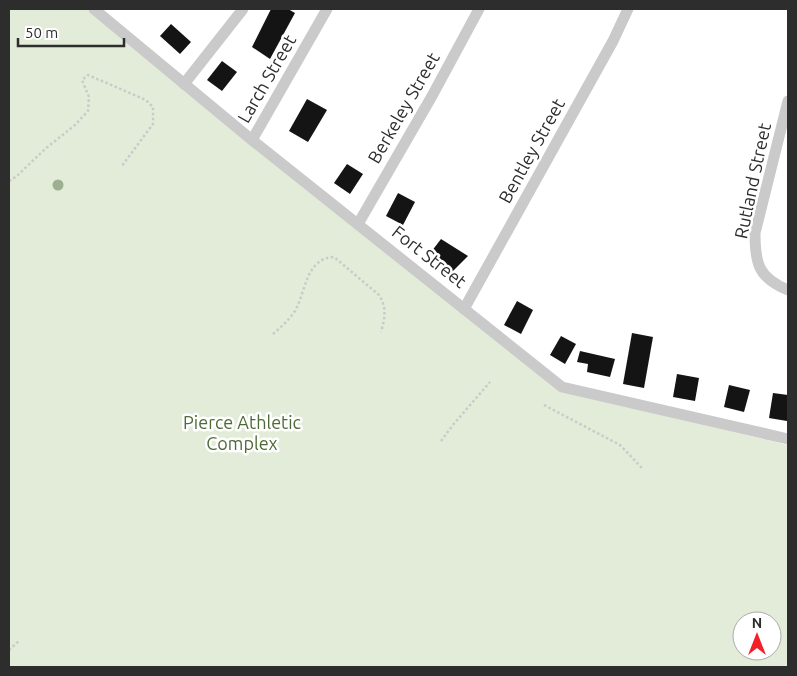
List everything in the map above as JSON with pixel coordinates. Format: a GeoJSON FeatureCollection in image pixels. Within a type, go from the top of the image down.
{"type":"FeatureCollection","features":[{"type":"Feature","properties":{"kind":"street","name":"Fort Street"},"geometry":{"type":"LineString","coordinates":[[94,9],[252,140],[562,387],[788,439]]}},
{"type":"Feature","properties":{"kind":"street"},"geometry":{"type":"LineString","coordinates":[[184,84],[243,9]]}},
{"type":"Feature","properties":{"kind":"street","name":"Larch Street"},"geometry":{"type":"LineString","coordinates":[[252,140],[327,9]]}},
{"type":"Feature","properties":{"kind":"street","name":"Berkeley Street"},"geometry":{"type":"LineString","coordinates":[[358,224],[432,96],[479,9]]}},
{"type":"Feature","properties":{"kind":"street","name":"Bentley Street"},"geometry":{"type":"LineString","coordinates":[[464,309],[613,41],[628,9]]}},
{"type":"Feature","properties":{"kind":"street","name":"Rutland Street"},"geometry":{"type":"LineString","coordinates":[[788,101],[755,234],[755,256],[762,273],[774,284],[788,290]]}},
{"type":"Feature","properties":{"kind":"path"},"geometry":{"type":"LineString","coordinates":[[9,182],[88,111],[89,97],[82,80],[88,74],[146,100],[153,107],[153,124],[121,167]]}},
{"type":"Feature","properties":{"kind":"path"},"geometry":{"type":"LineString","coordinates":[[273,334],[294,312],[315,264],[325,257],[334,257],[379,295],[384,303],[386,316],[382,332]]}},
{"type":"Feature","properties":{"kind":"path"},"geometry":{"type":"LineString","coordinates":[[441,442],[452,426],[490,382]]}},
{"type":"Feature","properties":{"kind":"path"},"geometry":{"type":"LineString","coordinates":[[544,405],[620,445],[642,468]]}},
{"type":"Feature","properties":{"kind":"path"},"geometry":{"type":"LineString","coordinates":[[9,650],[20,640]]}},
{"type":"Feature","properties":{"kind":"green space","name":"Pierce Athletic Complex"},"geometry":{"type":"Polygon","coordinates":[[[9,9],[87,9],[563,390],[788,445],[788,667],[9,667],[9,9]]]}},
{"type":"Feature","properties":{"kind":"building"},"geometry":{"type":"Polygon","coordinates":[[[271,9],[288,9],[295,13],[270,59],[252,47],[271,9]]]}},
{"type":"Feature","properties":{"kind":"building"},"geometry":{"type":"Polygon","coordinates":[[[171,24],[191,42],[180,54],[160,36],[171,24]]]}},
{"type":"Feature","properties":{"kind":"building"},"geometry":{"type":"Polygon","coordinates":[[[222,61],[237,72],[222,91],[207,80],[222,61]]]}},
{"type":"Feature","properties":{"kind":"building"},"geometry":{"type":"Polygon","coordinates":[[[307,99],[327,110],[308,142],[289,131],[307,99]]]}},
{"type":"Feature","properties":{"kind":"building"},"geometry":{"type":"Polygon","coordinates":[[[347,164],[363,174],[350,194],[334,183],[347,164]]]}},
{"type":"Feature","properties":{"kind":"building"},"geometry":{"type":"Polygon","coordinates":[[[398,193],[415,202],[403,225],[386,216],[398,193]]]}},
{"type":"Feature","properties":{"kind":"building"},"geometry":{"type":"Polygon","coordinates":[[[441,239],[468,256],[450,274],[428,256],[441,239]]]}},
{"type":"Feature","properties":{"kind":"building"},"geometry":{"type":"Polygon","coordinates":[[[517,301],[533,310],[521,334],[504,325],[517,301]]]}},
{"type":"Feature","properties":{"kind":"building"},"geometry":{"type":"Polygon","coordinates":[[[632,333],[653,337],[644,388],[623,384],[632,333]]]}},
{"type":"Feature","properties":{"kind":"building"},"geometry":{"type":"Polygon","coordinates":[[[561,336],[576,344],[565,364],[550,355],[561,336]]]}},
{"type":"Feature","properties":{"kind":"building"},"geometry":{"type":"Polygon","coordinates":[[[580,351],[615,359],[610,377],[587,372],[588,364],[577,362],[580,351]]]}},
{"type":"Feature","properties":{"kind":"building"},"geometry":{"type":"Polygon","coordinates":[[[677,374],[699,378],[695,401],[673,397],[677,374]]]}},
{"type":"Feature","properties":{"kind":"building"},"geometry":{"type":"Polygon","coordinates":[[[729,385],[750,390],[744,412],[724,407],[729,385]]]}},
{"type":"Feature","properties":{"kind":"building"},"geometry":{"type":"Polygon","coordinates":[[[773,393],[788,395],[787,421],[769,418],[773,393]]]}}]}
